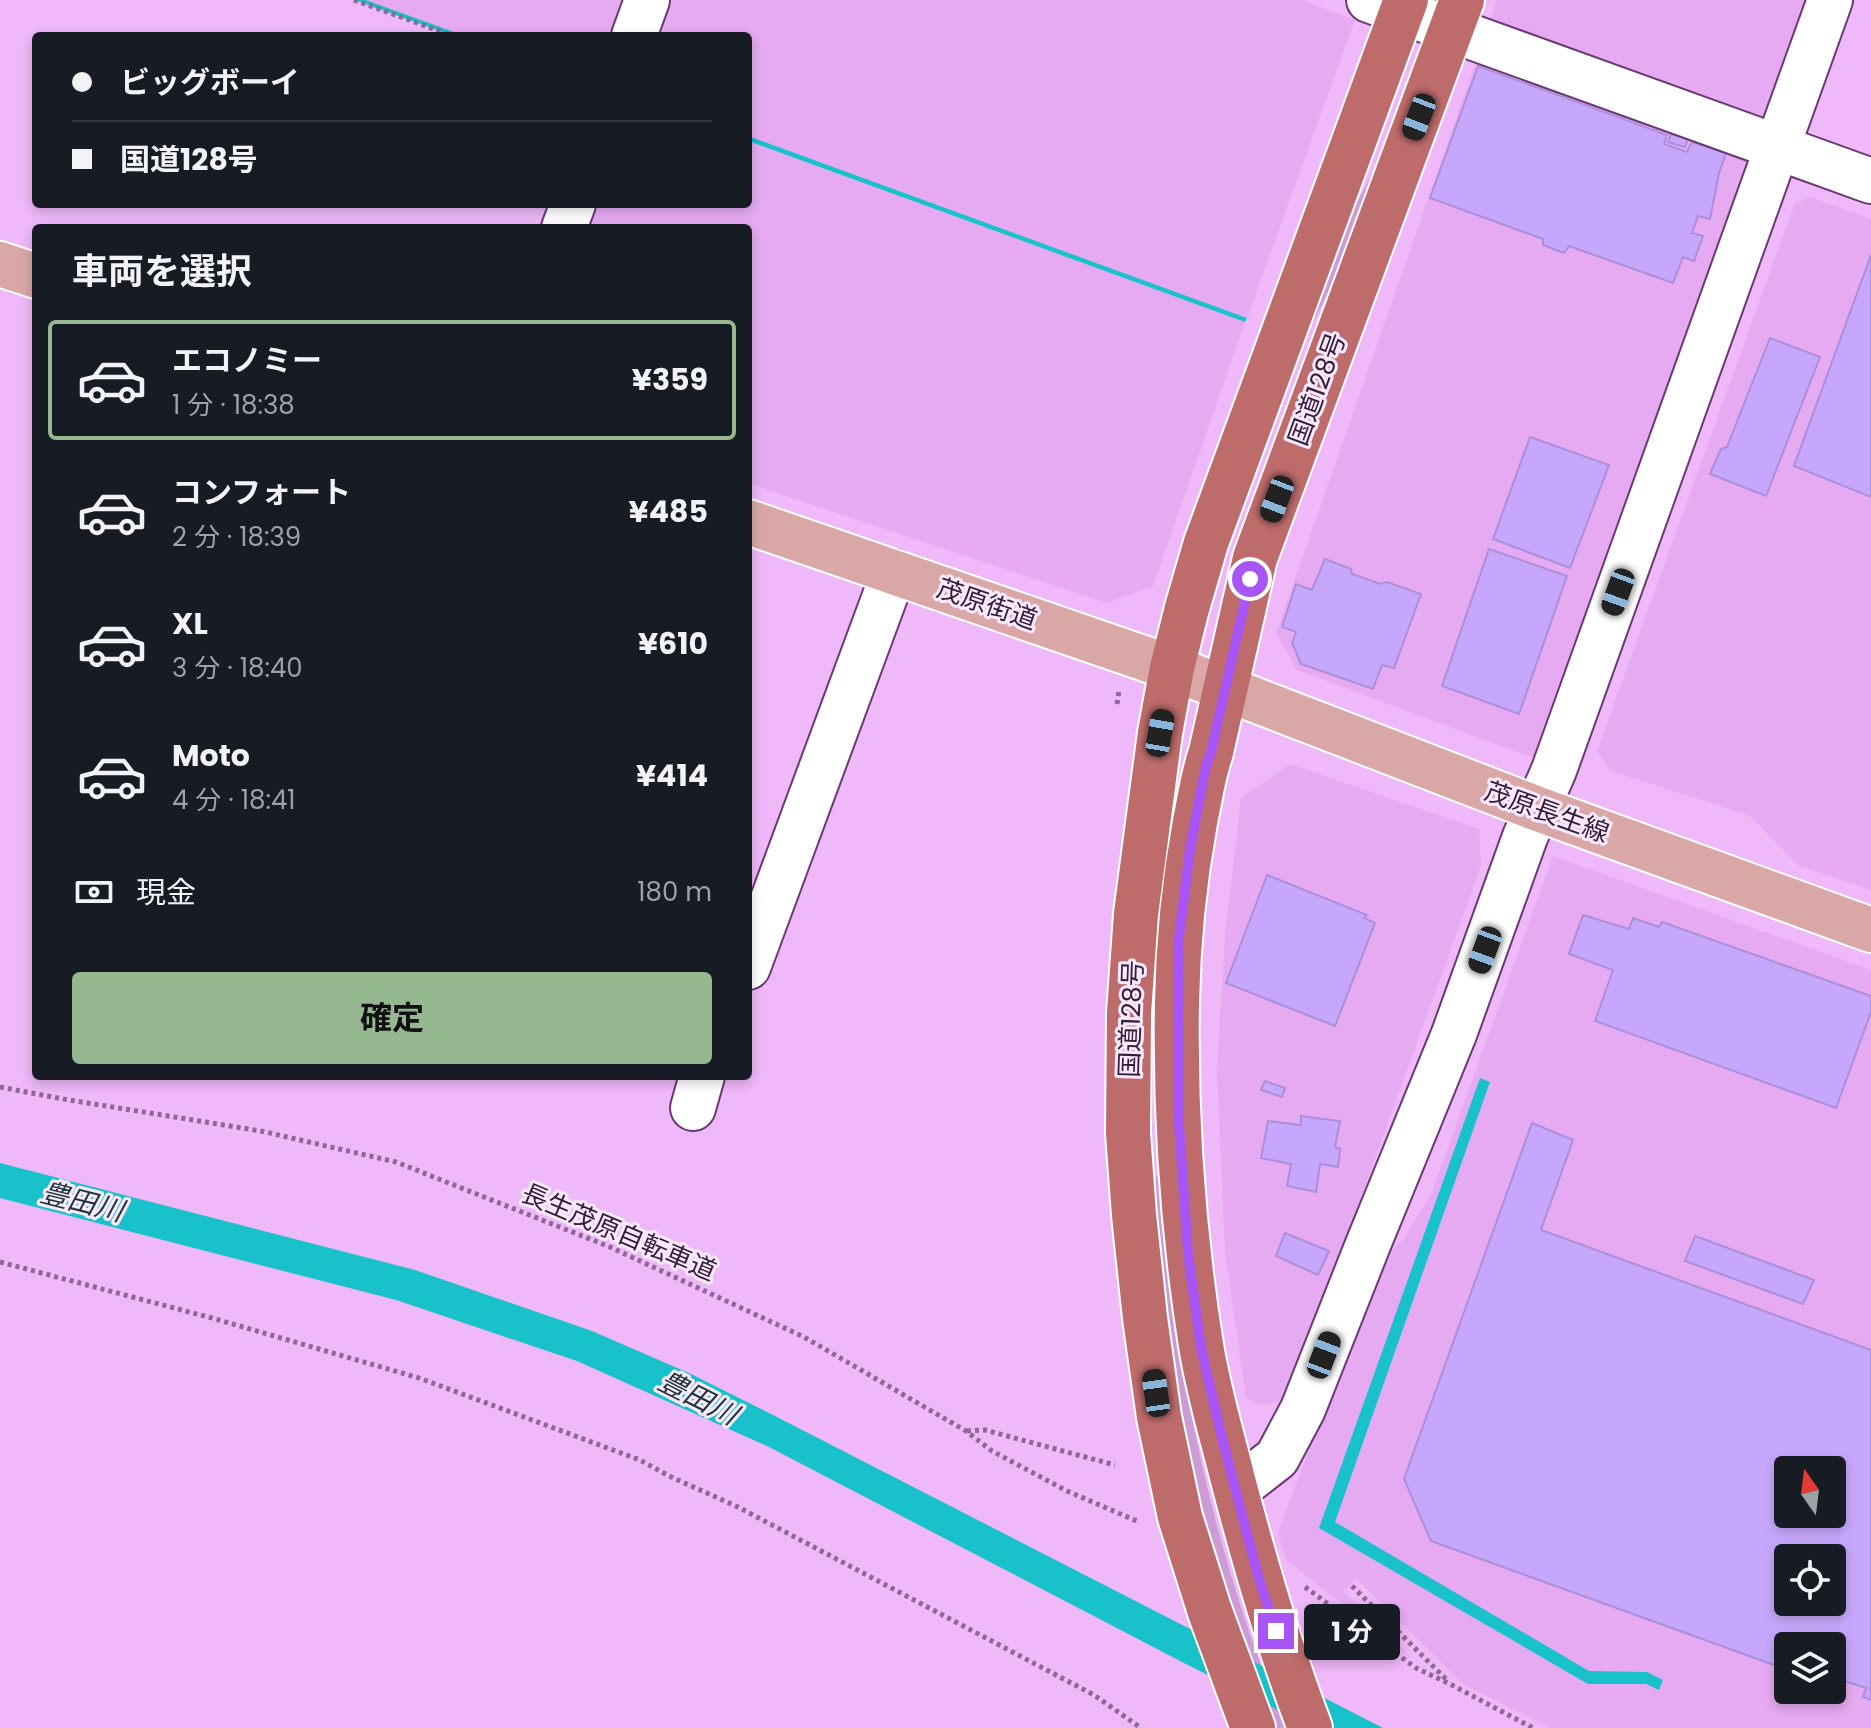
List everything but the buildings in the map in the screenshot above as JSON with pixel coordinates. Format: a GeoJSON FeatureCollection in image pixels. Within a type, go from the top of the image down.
{"type":"FeatureCollection","features":[{"type":"Feature","properties":{"kind":"highway","name":"国道128号"},"geometry":{"type":"LineString","coordinates":[[1253,1728],[1210,1612],[1183,1525],[1159,1417],[1145,1318],[1128,1133],[1129,1013],[1136,914],[1160,733],[1187,608],[1206,543],[1392,4]]}},
{"type":"Feature","properties":{"kind":"highway","name":"国道128号"},"geometry":{"type":"LineString","coordinates":[[1310,1728],[1292,1682],[1280,1582],[1236,1490],[1201,1348],[1188,1253],[1178,1110],[1178,946],[1205,770],[1255,558],[1456,14]]}},
{"type":"Feature","properties":{"kind":"main road"},"geometry":{"type":"LineString","coordinates":[[0,264],[32,275]]}},
{"type":"Feature","properties":{"kind":"main road","name":"茂原街道"},"geometry":{"type":"LineString","coordinates":[[752,523],[1225,689]]}},
{"type":"Feature","properties":{"kind":"main road","name":"茂原長生線"},"geometry":{"type":"LineString","coordinates":[[1225,689],[1538,809],[1871,930]]}},
{"type":"Feature","properties":{"kind":"street"},"geometry":{"type":"LineString","coordinates":[[635,32],[647,0]]}},
{"type":"Feature","properties":{"kind":"street"},"geometry":{"type":"LineString","coordinates":[[1236,1490],[1277,1458],[1303,1409],[1454,1034],[1525,837],[1560,755],[1830,0]]}},
{"type":"Feature","properties":{"kind":"street"},"geometry":{"type":"LineString","coordinates":[[1392,4],[1456,14],[1777,147],[1871,181]]}},
{"type":"Feature","properties":{"kind":"street"},"geometry":{"type":"LineString","coordinates":[[752,956],[894,572]]}},
{"type":"Feature","properties":{"kind":"path"},"geometry":{"type":"LineString","coordinates":[[354,0],[442,32]]}},
{"type":"Feature","properties":{"kind":"path","name":"長生茂原自転車道"},"geometry":{"type":"LineString","coordinates":[[0,1087],[261,1131],[396,1162],[610,1247],[792,1331],[966,1431],[992,1451],[1067,1491],[1138,1522],[1183,1525]]}},
{"type":"Feature","properties":{"kind":"path"},"geometry":{"type":"LineString","coordinates":[[0,1262],[212,1318],[419,1378],[640,1460],[738,1507],[1094,1695],[1141,1728]]}},
{"type":"Feature","properties":{"kind":"path"},"geometry":{"type":"LineString","coordinates":[[966,1431],[985,1430],[1115,1465]]}},
{"type":"Feature","properties":{"kind":"path"},"geometry":{"type":"LineString","coordinates":[[1280,1582],[1416,1668],[1533,1728]]}},
{"type":"Feature","properties":{"kind":"path"},"geometry":{"type":"LineString","coordinates":[[1352,1586],[1450,1684]]}},
{"type":"Feature","properties":{"kind":"shaded area"},"geometry":{"type":"Polygon","coordinates":[[[366,0],[633,0],[621,32],[454,32],[366,0]]]}},
{"type":"Feature","properties":{"kind":"shaded area"},"geometry":{"type":"Polygon","coordinates":[[[663,0],[1301,0],[1355,20],[1247,318],[752,137],[752,32],[651,32],[663,0]]]}},
{"type":"Feature","properties":{"kind":"shaded area"},"geometry":{"type":"Polygon","coordinates":[[[1497,0],[1813,0],[1765,118],[1490,19],[1497,0]]]}},
{"type":"Feature","properties":{"kind":"shaded area"},"geometry":{"type":"Polygon","coordinates":[[[1476,62],[1750,161],[1536,759],[1297,670],[1276,633],[1476,62]]]}},
{"type":"Feature","properties":{"kind":"shaded area"},"geometry":{"type":"Polygon","coordinates":[[[752,142],[1245,322],[1153,586],[1107,603],[752,484],[752,224],[582,224],[588,208],[752,208],[752,142]]]}},
{"type":"Feature","properties":{"kind":"shaded area"},"geometry":{"type":"Polygon","coordinates":[[[1389,143],[1339,271],[1306,336],[1304,334],[1349,217],[1389,143]]]}},
{"type":"Feature","properties":{"kind":"shaded area"},"geometry":{"type":"Polygon","coordinates":[[[1810,197],[1871,219],[1871,890],[1798,865],[1750,816],[1609,770],[1597,751],[1795,203],[1810,197]]]}},
{"type":"Feature","properties":{"kind":"shaded area"},"geometry":{"type":"Polygon","coordinates":[[[1290,764],[1479,829],[1481,866],[1289,1396],[1260,1405],[1246,1397],[1225,1251],[1217,1068],[1225,935],[1241,798],[1290,764]]]}},
{"type":"Feature","properties":{"kind":"shaded area"},"geometry":{"type":"Polygon","coordinates":[[[1553,856],[1871,970],[1871,1728],[1550,1728],[1463,1684],[1357,1579],[1343,1591],[1415,1661],[1286,1560],[1278,1533],[1379,1262],[1404,1239],[1432,1192],[1553,856]]]}},
{"type":"Feature","properties":{"kind":"shaded area"},"geometry":{"type":"Polygon","coordinates":[[[1159,1170],[1175,1316],[1200,1456],[1237,1594],[1285,1728],[1275,1728],[1253,1671],[1216,1555],[1186,1436],[1166,1316],[1155,1223],[1154,1190],[1159,1170]]]}},
{"type":"Feature","properties":{"kind":"water"},"geometry":{"type":"Polygon","coordinates":[[[354,0],[366,0],[454,32],[442,32],[354,0]]]}},
{"type":"Feature","properties":{"kind":"water"},"geometry":{"type":"Polygon","coordinates":[[[752,137],[1247,318],[1245,322],[752,142],[752,137]]]}},
{"type":"Feature","properties":{"kind":"water"},"geometry":{"type":"Polygon","coordinates":[[[1480,1078],[1490,1082],[1335,1522],[1589,1671],[1647,1672],[1663,1680],[1659,1690],[1646,1684],[1588,1684],[1319,1528],[1480,1078]]]}},
{"type":"Feature","properties":{"kind":"water","name":"豊田川"},"geometry":{"type":"Polygon","coordinates":[[[0,1163],[415,1270],[592,1331],[691,1374],[775,1416],[1383,1728],[1313,1728],[769,1447],[577,1361],[396,1300],[0,1198],[0,1163]]]}},
{"type":"Feature","properties":{"kind":"route"},"geometry":{"type":"LineString","coordinates":[[1250,579],[1205,770],[1190,849],[1178,946],[1178,1110],[1188,1253],[1201,1348],[1259,1579],[1276,1631]]}}]}
